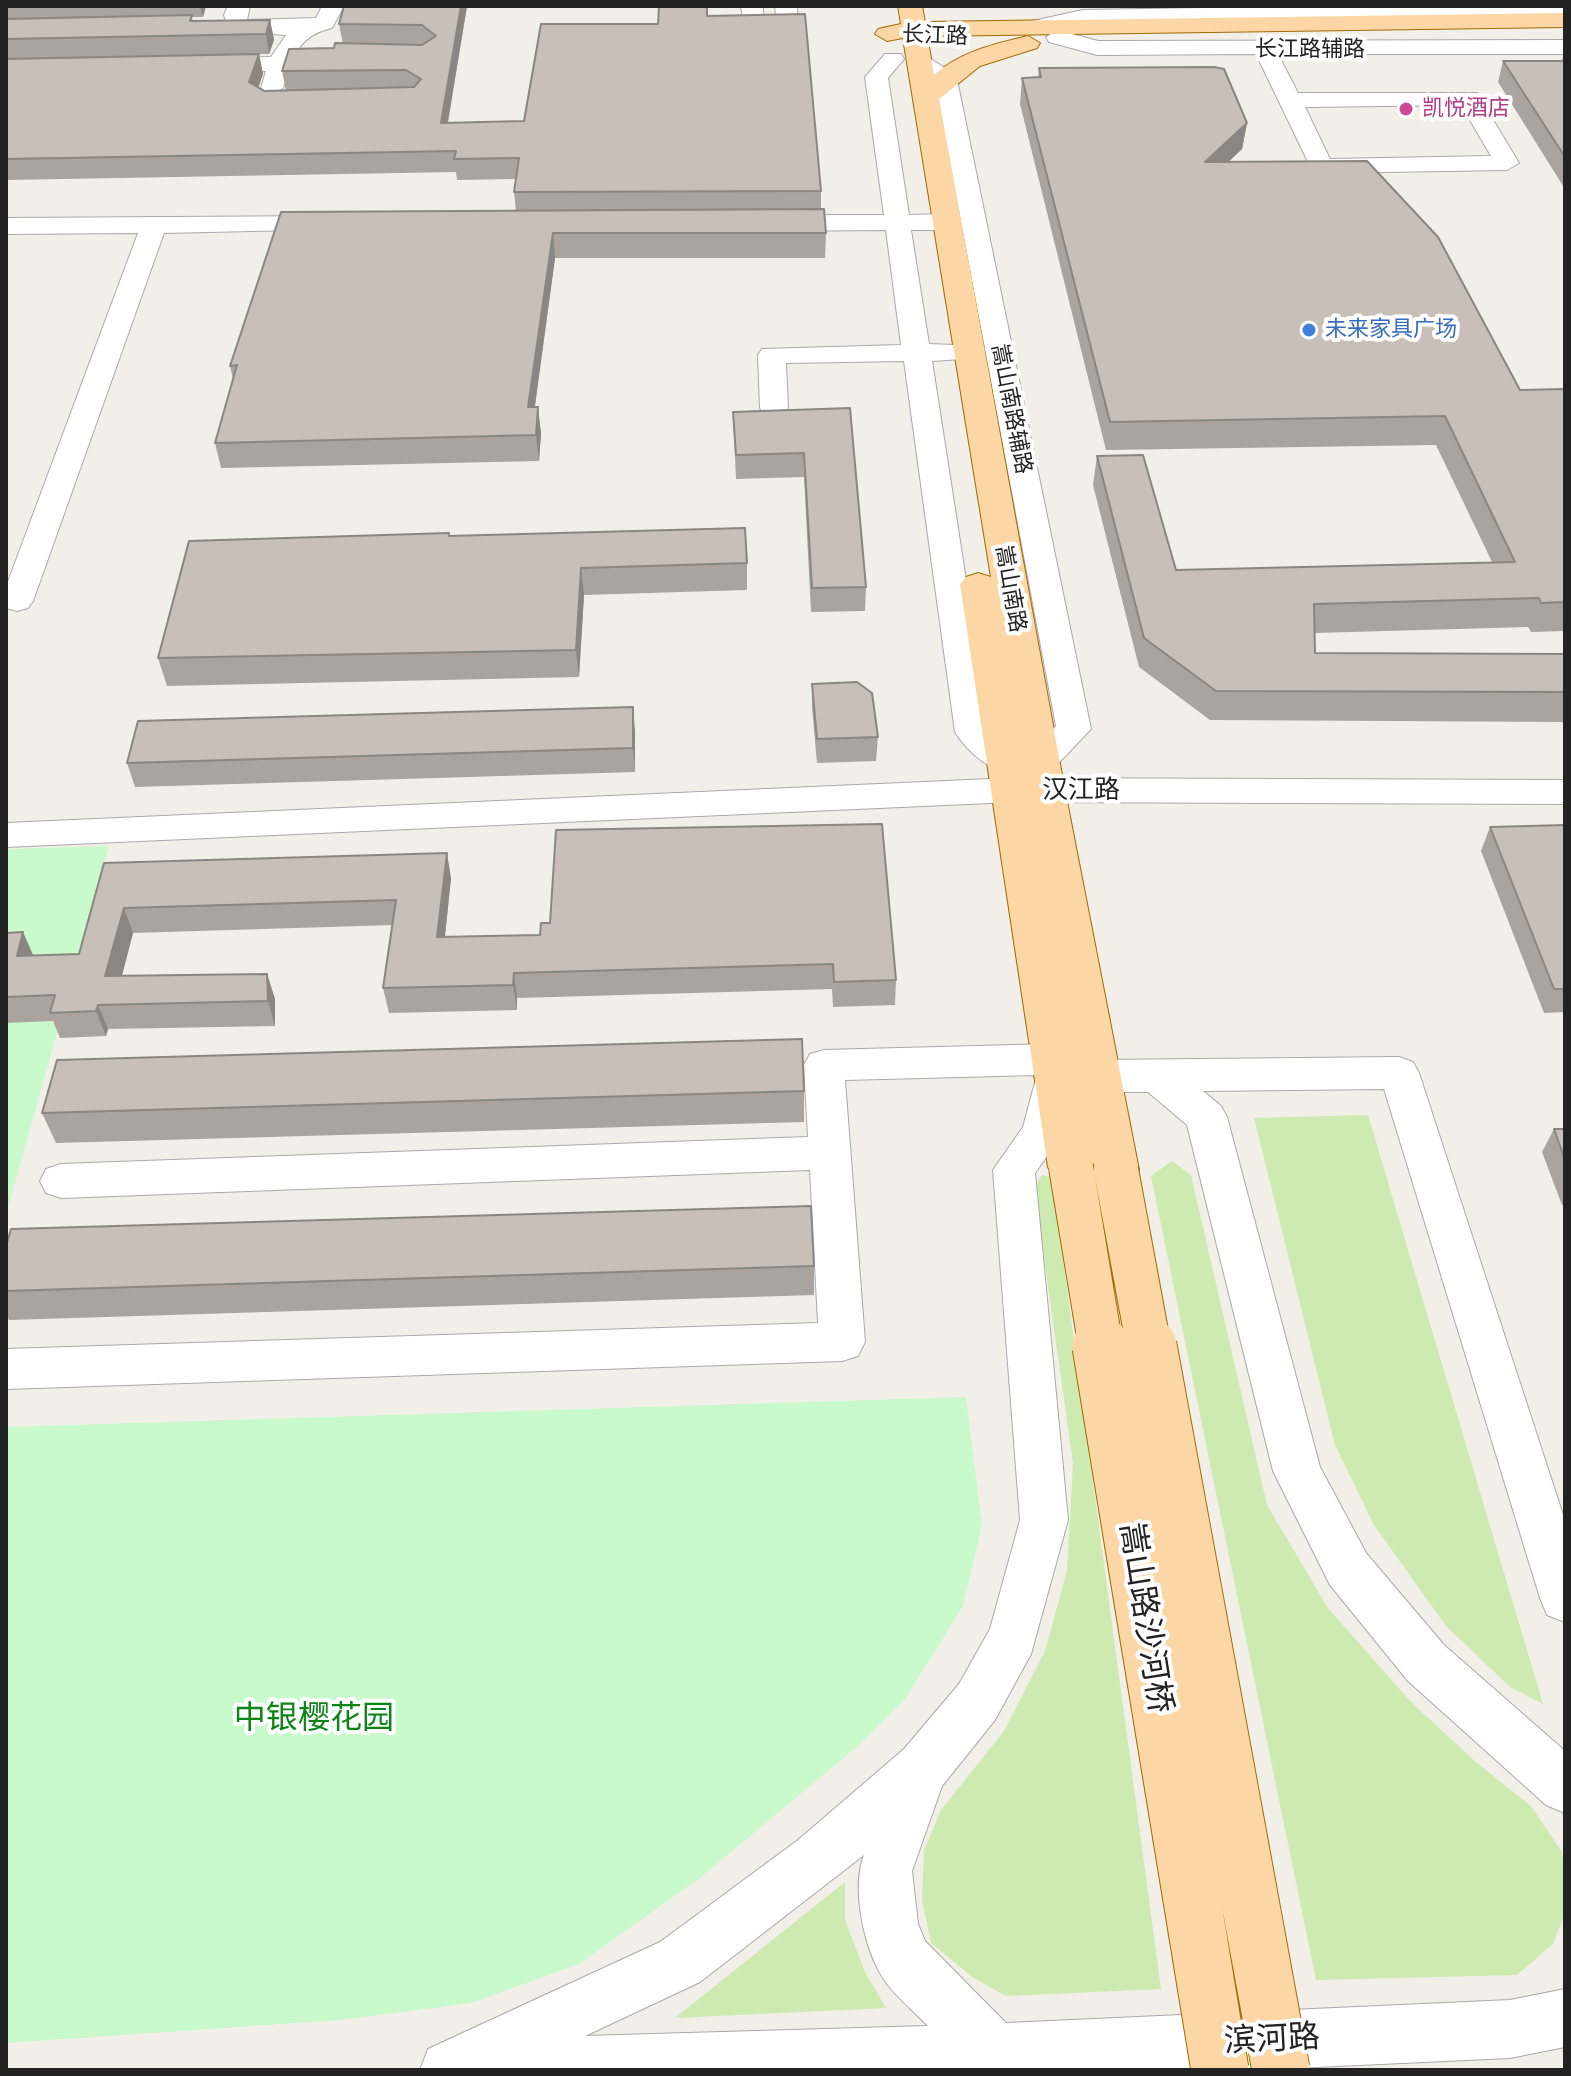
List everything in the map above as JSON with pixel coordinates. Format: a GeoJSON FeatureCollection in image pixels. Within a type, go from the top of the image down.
{"type":"FeatureCollection","features":[{"type":"Feature","properties":{"kind":"main road"},"geometry":{"type":"LineString","coordinates":[[946,6],[1046,32]]}},
{"type":"Feature","properties":{"kind":"main road","name":"长江路"},"geometry":{"type":"LineString","coordinates":[[910,45],[1046,32],[1146,16],[1284,25],[1565,30]]}},
{"type":"Feature","properties":{"kind":"main road","name":"长江路"},"geometry":{"type":"LineString","coordinates":[[1046,32],[1565,20]]}},
{"type":"Feature","properties":{"kind":"main road"},"geometry":{"type":"LineString","coordinates":[[910,45],[974,56],[1046,32]]}},
{"type":"Feature","properties":{"kind":"main road","name":"嵩山南路"},"geometry":{"type":"LineString","coordinates":[[910,45],[952,180],[919,222]]}},
{"type":"Feature","properties":{"kind":"main road","name":"嵩山南路"},"geometry":{"type":"LineString","coordinates":[[910,45],[919,222],[940,353],[1030,775],[1069,1070],[1093,1169]]}},
{"type":"Feature","properties":{"kind":"main road","name":"嵩山南路"},"geometry":{"type":"LineString","coordinates":[[1030,775],[1069,1070]]}},
{"type":"Feature","properties":{"kind":"main road","name":"嵩山路沙河桥"},"geometry":{"type":"LineString","coordinates":[[1093,1169],[1220,2070]]}},
{"type":"Feature","properties":{"kind":"main road","name":"嵩山路沙河桥"},"geometry":{"type":"LineString","coordinates":[[1093,1169],[1281,2070]]}},
{"type":"Feature","properties":{"kind":"street"},"geometry":{"type":"LineString","coordinates":[[752,6],[752,23],[787,22],[786,6]]}},
{"type":"Feature","properties":{"kind":"street","name":"长江路辅路"},"geometry":{"type":"LineString","coordinates":[[1046,32],[1097,48],[1265,50],[1284,25],[1565,9]]}},
{"type":"Feature","properties":{"kind":"street"},"geometry":{"type":"LineString","coordinates":[[233,20],[320,19],[334,28],[349,27]]}},
{"type":"Feature","properties":{"kind":"street"},"geometry":{"type":"LineString","coordinates":[[283,102],[268,102],[282,58],[320,19]]}},
{"type":"Feature","properties":{"kind":"street","name":"长江路辅路"},"geometry":{"type":"LineString","coordinates":[[1284,25],[1565,47]]}},
{"type":"Feature","properties":{"kind":"street"},"geometry":{"type":"LineString","coordinates":[[1265,50],[1322,166],[1507,163],[1469,98],[1290,100]]}},
{"type":"Feature","properties":{"kind":"street"},"geometry":{"type":"LineString","coordinates":[[189,66],[312,54]]}},
{"type":"Feature","properties":{"kind":"street","name":"嵩山南路辅路"},"geometry":{"type":"LineString","coordinates":[[952,180],[1074,729],[1030,775]]}},
{"type":"Feature","properties":{"kind":"street"},"geometry":{"type":"LineString","coordinates":[[738,223],[919,222],[940,353],[972,732],[1030,775]]}},
{"type":"Feature","properties":{"kind":"street"},"geometry":{"type":"LineString","coordinates":[[6,226],[359,224]]}},
{"type":"Feature","properties":{"kind":"street"},"geometry":{"type":"LineString","coordinates":[[17,601],[154,225]]}},
{"type":"Feature","properties":{"kind":"street"},"geometry":{"type":"LineString","coordinates":[[774,408],[772,355],[940,353]]}},
{"type":"Feature","properties":{"kind":"street","name":"汉江路"},"geometry":{"type":"LineString","coordinates":[[1030,775],[1565,770]]}},
{"type":"Feature","properties":{"kind":"street"},"geometry":{"type":"LineString","coordinates":[[6,835],[1030,775]]}},
{"type":"Feature","properties":{"kind":"street","name":"汉江路"},"geometry":{"type":"LineString","coordinates":[[1030,775],[1565,792]]}},
{"type":"Feature","properties":{"kind":"street"},"geometry":{"type":"LineString","coordinates":[[6,1369],[842,1342],[824,1065],[1069,1070],[1157,1076],[1399,1073],[1565,1598]]}},
{"type":"Feature","properties":{"kind":"street"},"geometry":{"type":"LineString","coordinates":[[449,2070],[680,1962],[817,1859],[923,1768],[977,1702],[1013,1637],[1044,1520],[1014,1170],[1043,1132],[1069,1070]]}},
{"type":"Feature","properties":{"kind":"street"},"geometry":{"type":"LineString","coordinates":[[1157,1076],[1206,1117],[1297,1471],[1348,1569],[1426,1663],[1565,1787]]}},
{"type":"Feature","properties":{"kind":"street"},"geometry":{"type":"LineString","coordinates":[[61,1181],[830,1153]]}},
{"type":"Feature","properties":{"kind":"street"},"geometry":{"type":"LineString","coordinates":[[923,1768],[885,1871],[890,1924],[904,1960],[994,2053]]}},
{"type":"Feature","properties":{"kind":"street","name":"滨河路"},"geometry":{"type":"LineString","coordinates":[[449,2070],[994,2053],[1510,2029],[1565,2018]]}},
{"type":"Feature","properties":{"kind":"green space"},"geometry":{"type":"Polygon","coordinates":[[[109,846],[6,1215],[6,849],[109,846]]]}},
{"type":"Feature","properties":{"kind":"green space"},"geometry":{"type":"Polygon","coordinates":[[[1368,1115],[1543,1704],[1510,1687],[1446,1626],[1374,1525],[1335,1445],[1254,1118],[1368,1115]]]}},
{"type":"Feature","properties":{"kind":"green space"},"geometry":{"type":"Polygon","coordinates":[[[1172,1161],[1191,1175],[1267,1505],[1328,1608],[1412,1703],[1477,1763],[1531,1806],[1562,1852],[1565,1913],[1553,1944],[1517,1975],[1316,1980],[1151,1176],[1172,1161]]]}},
{"type":"Feature","properties":{"kind":"green space"},"geometry":{"type":"Polygon","coordinates":[[[1042,1175],[1052,1177],[1161,1989],[1006,1996],[972,1977],[931,1943],[922,1900],[924,1850],[941,1810],[1004,1731],[1045,1651],[1067,1571],[1073,1463],[1034,1187],[1042,1175]]]}},
{"type":"Feature","properties":{"kind":"green space","name":"中银樱花园"},"geometry":{"type":"Polygon","coordinates":[[[966,1397],[982,1525],[963,1606],[905,1699],[859,1745],[701,1877],[579,1964],[471,2003],[341,2020],[6,2043],[6,1427],[966,1397]]]}},
{"type":"Feature","properties":{"kind":"green space"},"geometry":{"type":"Polygon","coordinates":[[[845,1882],[845,1920],[865,1972],[886,2008],[675,2018],[845,1882]]]}},
{"type":"Feature","properties":{"kind":"building"},"geometry":{"type":"Polygon","coordinates":[[[344,6],[461,6],[441,123],[524,121],[541,24],[658,24],[659,6],[707,6],[707,16],[805,14],[821,191],[514,192],[519,158],[454,159],[456,151],[6,159],[6,59],[259,54],[249,82],[264,91],[414,87],[421,79],[406,70],[282,71],[289,49],[334,48],[335,43],[422,45],[436,36],[422,25],[339,24],[344,6]]]}},
{"type":"Feature","properties":{"kind":"building"},"geometry":{"type":"Polygon","coordinates":[[[192,15],[190,21],[270,20],[266,34],[6,39],[6,19],[192,15]]]}},
{"type":"Feature","properties":{"kind":"building"},"geometry":{"type":"Polygon","coordinates":[[[1503,61],[1565,61],[1565,157],[1503,61]]]}},
{"type":"Feature","properties":{"kind":"building"},"geometry":{"type":"Polygon","coordinates":[[[1039,68],[1224,69],[1247,123],[1205,162],[1367,161],[1438,237],[1520,390],[1565,389],[1565,602],[1541,603],[1539,598],[1314,604],[1315,653],[1565,654],[1565,692],[1216,691],[1144,638],[1097,456],[1143,455],[1176,570],[1515,562],[1445,416],[1110,422],[1022,78],[1041,77],[1039,68]]]}},
{"type":"Feature","properties":{"kind":"building"},"geometry":{"type":"Polygon","coordinates":[[[824,209],[826,233],[553,233],[528,407],[538,407],[536,435],[215,443],[237,365],[230,366],[281,212],[824,209]]]}},
{"type":"Feature","properties":{"kind":"building"},"geometry":{"type":"Polygon","coordinates":[[[850,408],[866,587],[812,588],[804,453],[736,455],[733,412],[850,408]]]}},
{"type":"Feature","properties":{"kind":"building"},"geometry":{"type":"Polygon","coordinates":[[[745,528],[747,563],[581,568],[576,650],[158,658],[189,541],[745,528]]]}},
{"type":"Feature","properties":{"kind":"building"},"geometry":{"type":"Polygon","coordinates":[[[857,682],[872,693],[878,737],[817,739],[812,684],[857,682]]]}},
{"type":"Feature","properties":{"kind":"building"},"geometry":{"type":"Polygon","coordinates":[[[633,707],[633,748],[127,763],[138,721],[633,707]]]}},
{"type":"Feature","properties":{"kind":"building"},"geometry":{"type":"Polygon","coordinates":[[[882,824],[896,980],[834,982],[833,964],[514,973],[513,985],[383,988],[396,900],[124,908],[105,976],[267,974],[268,1001],[98,1005],[96,1011],[50,1013],[55,995],[6,997],[6,933],[23,932],[17,956],[79,954],[104,863],[447,853],[437,937],[540,935],[541,923],[550,923],[556,830],[882,824]]]}},
{"type":"Feature","properties":{"kind":"building"},"geometry":{"type":"Polygon","coordinates":[[[1565,825],[1565,989],[1554,989],[1490,827],[1565,825]]]}},
{"type":"Feature","properties":{"kind":"building"},"geometry":{"type":"Polygon","coordinates":[[[802,1039],[804,1091],[42,1113],[57,1060],[802,1039]]]}},
{"type":"Feature","properties":{"kind":"building"},"geometry":{"type":"Polygon","coordinates":[[[1554,1129],[1565,1129],[1565,1160],[1554,1129]]]}},
{"type":"Feature","properties":{"kind":"building"},"geometry":{"type":"Polygon","coordinates":[[[811,1206],[814,1266],[6,1291],[6,1246],[11,1229],[811,1206]]]}},
{"type":"Feature","properties":{"kind":"place","name":"凯悦酒店"},"geometry":{"type":"Point","coordinates":[1406,109]}},
{"type":"Feature","properties":{"kind":"place","name":"未来家具广场"},"geometry":{"type":"Point","coordinates":[1309,330]}}]}
